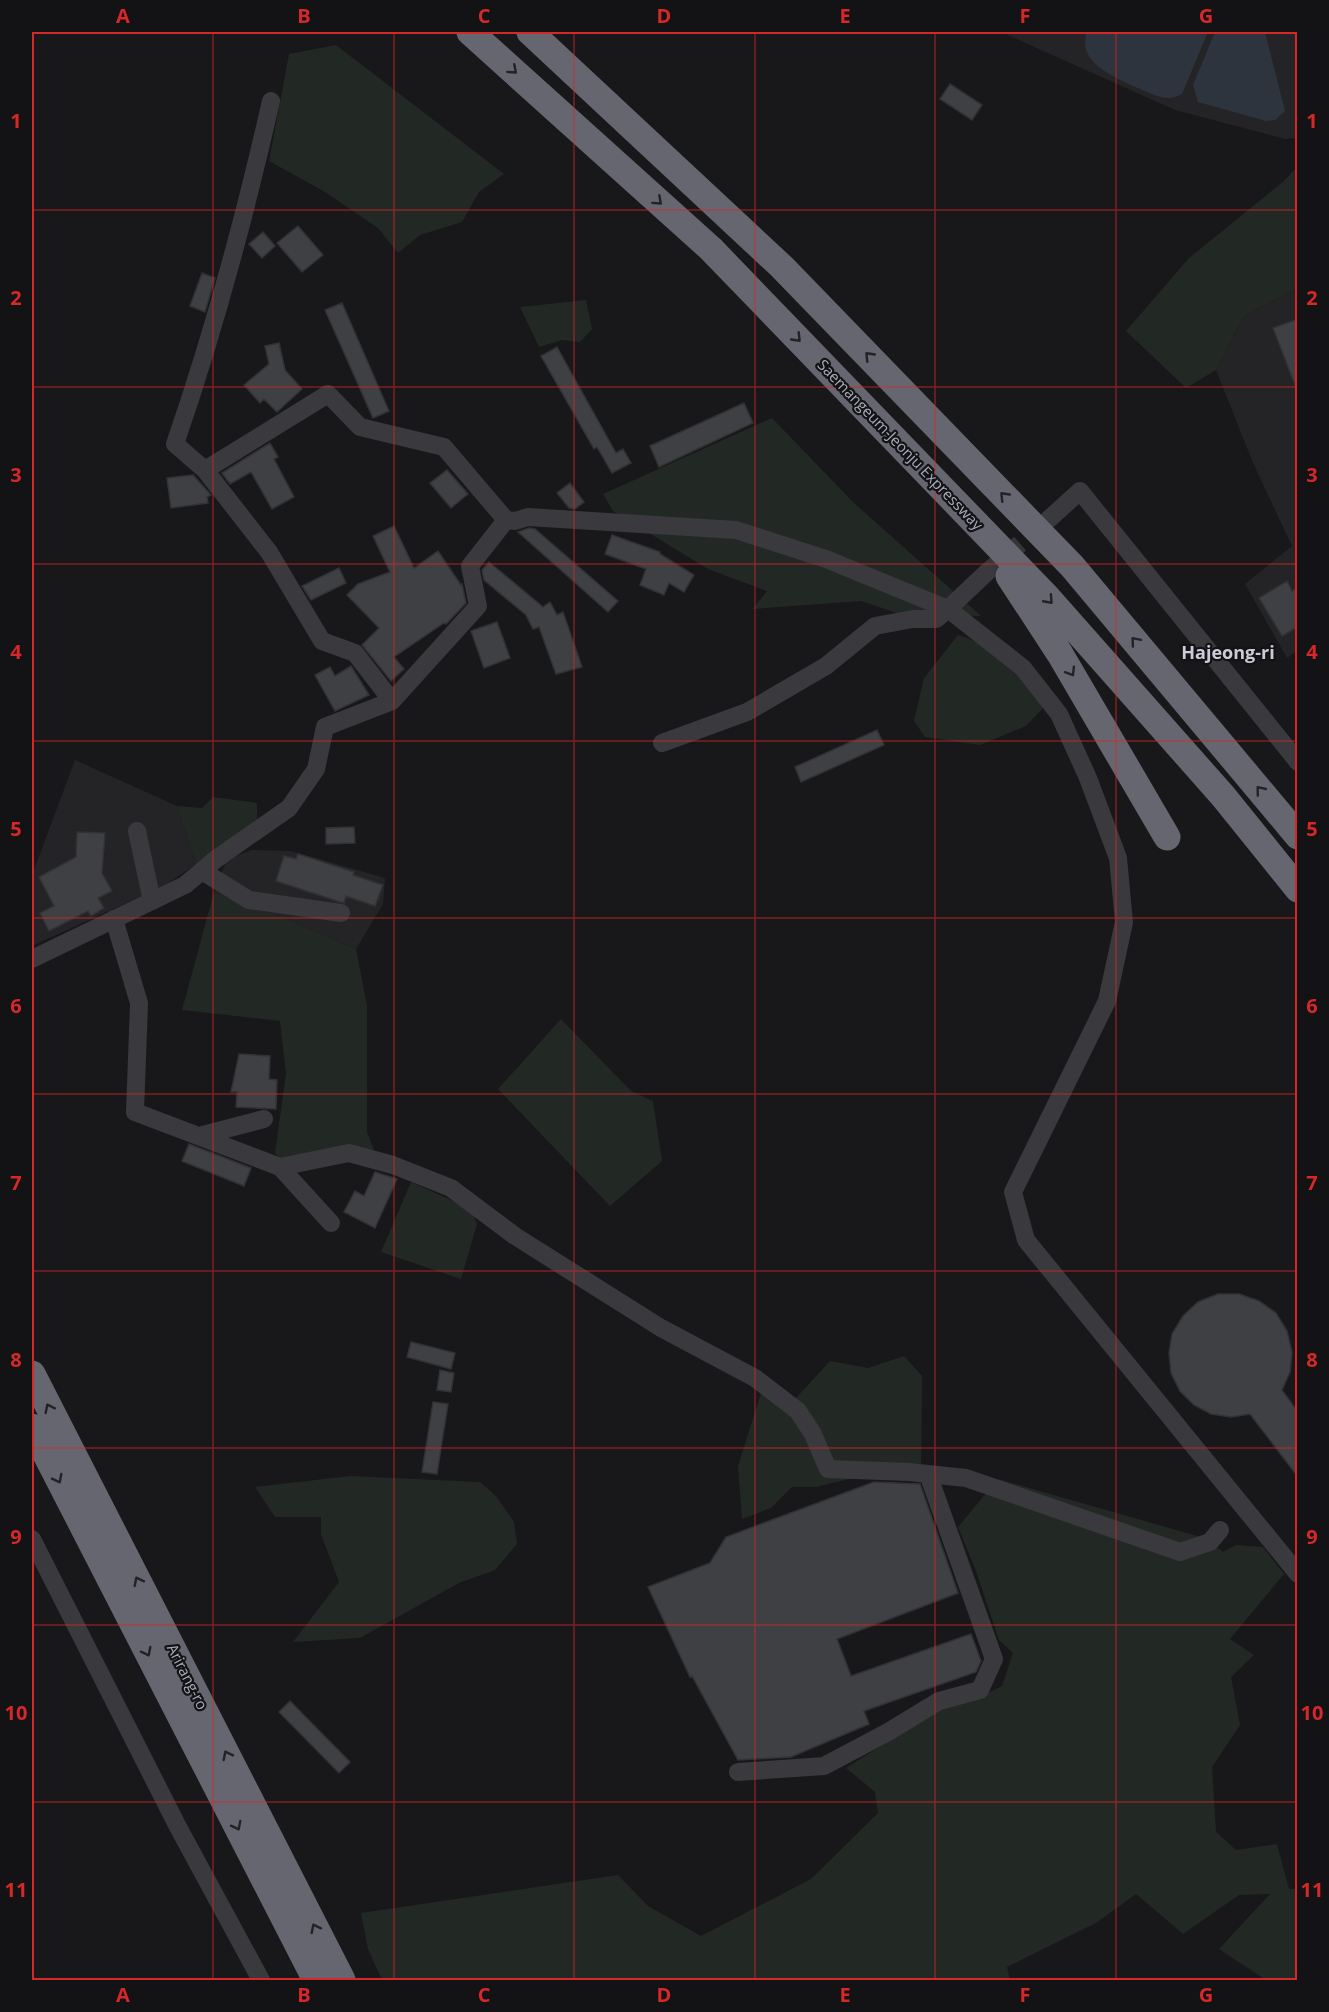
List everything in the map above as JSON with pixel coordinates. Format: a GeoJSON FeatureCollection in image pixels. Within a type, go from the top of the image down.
{"type":"FeatureCollection","features":[{"type":"Feature","properties":{"kind":"highway","name":"Saemangeum-Jeonju Expressway"},"geometry":{"type":"LineString","coordinates":[[470,32],[711,249],[1047,597],[1215,788],[1298,889]]}},
{"type":"Feature","properties":{"kind":"highway"},"geometry":{"type":"LineString","coordinates":[[530,32],[782,267],[1072,566],[1298,836]]}},
{"type":"Feature","properties":{"kind":"highway"},"geometry":{"type":"LineString","coordinates":[[970,518],[1060,654],[1167,837]]}},
{"type":"Feature","properties":{"kind":"highway","name":"Arirang-ro"},"geometry":{"type":"LineString","coordinates":[[32,1374],[342,1980]]}},
{"type":"Feature","properties":{"kind":"highway","name":"Arirang-ro"},"geometry":{"type":"LineString","coordinates":[[32,1427],[316,1980]]}},
{"type":"Feature","properties":{"kind":"street"},"geometry":{"type":"LineString","coordinates":[[271,100],[231,260],[197,380],[175,444],[205,470],[269,552],[322,641],[355,653],[392,701]]}},
{"type":"Feature","properties":{"kind":"street"},"geometry":{"type":"LineString","coordinates":[[205,470],[328,394],[360,427],[444,447],[506,520],[515,521],[528,518],[736,530],[826,559],[948,609],[1023,668],[1059,714],[1088,778],[1118,858],[1124,922],[1107,1001],[1013,1192],[1026,1240],[1298,1574]]}},
{"type":"Feature","properties":{"kind":"street"},"geometry":{"type":"LineString","coordinates":[[1049,519],[1080,491],[1298,762]]}},
{"type":"Feature","properties":{"kind":"street"},"geometry":{"type":"LineString","coordinates":[[32,959],[185,885],[216,859],[289,808],[316,769],[325,727],[392,701],[478,606],[470,566],[506,520]]}},
{"type":"Feature","properties":{"kind":"street"},"geometry":{"type":"LineString","coordinates":[[662,743],[747,712],[826,666],[876,626],[913,619],[936,619],[986,573]]}},
{"type":"Feature","properties":{"kind":"street"},"geometry":{"type":"LineString","coordinates":[[137,831],[152,901]]}},
{"type":"Feature","properties":{"kind":"street"},"geometry":{"type":"LineString","coordinates":[[202,871],[249,900],[341,913]]}},
{"type":"Feature","properties":{"kind":"street"},"geometry":{"type":"LineString","coordinates":[[114,920],[139,1003],[135,1112],[280,1167],[331,1223]]}},
{"type":"Feature","properties":{"kind":"street"},"geometry":{"type":"LineString","coordinates":[[199,1136],[264,1119]]}},
{"type":"Feature","properties":{"kind":"street"},"geometry":{"type":"LineString","coordinates":[[280,1167],[349,1153],[393,1165],[451,1188],[515,1236],[661,1328],[755,1378],[798,1411],[813,1434],[828,1469],[966,1478],[1180,1552],[1210,1542],[1220,1530]]}},
{"type":"Feature","properties":{"kind":"street"},"geometry":{"type":"LineString","coordinates":[[738,1772],[824,1766],[888,1732],[939,1701],[980,1690],[994,1659],[928,1474]]}},
{"type":"Feature","properties":{"kind":"street"},"geometry":{"type":"LineString","coordinates":[[32,1539],[178,1827],[261,1980]]}},
{"type":"Feature","properties":{"kind":"shaded area"},"geometry":{"type":"Polygon","coordinates":[[[1001,32],[1297,32],[1297,138],[1285,139],[1175,110],[1001,32]]]}},
{"type":"Feature","properties":{"kind":"shaded area"},"geometry":{"type":"Polygon","coordinates":[[[1087,32],[1208,32],[1182,94],[1164,98],[1133,86],[1098,66],[1087,51],[1085,42],[1087,32]]]}},
{"type":"Feature","properties":{"kind":"shaded area"},"geometry":{"type":"Polygon","coordinates":[[[1215,32],[1265,32],[1285,111],[1275,120],[1266,121],[1198,102],[1193,85],[1215,32]]]}},
{"type":"Feature","properties":{"kind":"shaded area"},"geometry":{"type":"Polygon","coordinates":[[[336,45],[504,174],[479,192],[462,222],[420,235],[398,253],[378,228],[325,192],[269,161],[289,54],[336,45]]]}},
{"type":"Feature","properties":{"kind":"shaded area"},"geometry":{"type":"Polygon","coordinates":[[[1297,167],[1297,288],[1244,316],[1216,370],[1186,388],[1126,331],[1189,258],[1284,181],[1297,167]]]}},
{"type":"Feature","properties":{"kind":"shaded area"},"geometry":{"type":"Polygon","coordinates":[[[1297,288],[1298,650],[1287,658],[1245,584],[1292,546],[1253,463],[1216,370],[1244,316],[1297,288]]]}},
{"type":"Feature","properties":{"kind":"shaded area"},"geometry":{"type":"Polygon","coordinates":[[[586,300],[592,329],[580,342],[562,340],[539,347],[520,307],[586,300]]]}},
{"type":"Feature","properties":{"kind":"shaded area"},"geometry":{"type":"Polygon","coordinates":[[[772,418],[855,504],[981,616],[900,614],[861,601],[753,609],[767,591],[708,569],[613,511],[603,494],[772,418]]]}},
{"type":"Feature","properties":{"kind":"shaded area"},"geometry":{"type":"Polygon","coordinates":[[[958,635],[970,639],[995,654],[1046,705],[1026,726],[980,745],[925,737],[914,721],[924,678],[958,635]]]}},
{"type":"Feature","properties":{"kind":"shaded area"},"geometry":{"type":"Polygon","coordinates":[[[75,760],[177,806],[196,864],[164,886],[32,946],[32,875],[75,760]]]}},
{"type":"Feature","properties":{"kind":"shaded area"},"geometry":{"type":"Polygon","coordinates":[[[213,797],[257,803],[257,821],[196,864],[177,806],[202,808],[213,797]]]}},
{"type":"Feature","properties":{"kind":"shaded area"},"geometry":{"type":"Polygon","coordinates":[[[252,850],[291,851],[385,878],[383,904],[356,949],[289,920],[214,892],[227,859],[252,850]]]}},
{"type":"Feature","properties":{"kind":"shaded area"},"geometry":{"type":"Polygon","coordinates":[[[214,892],[289,920],[356,949],[367,1006],[367,1132],[374,1150],[341,1147],[282,1160],[275,1153],[286,1074],[280,1021],[182,1010],[214,892]]]}},
{"type":"Feature","properties":{"kind":"shaded area"},"geometry":{"type":"Polygon","coordinates":[[[561,1019],[631,1091],[653,1101],[662,1161],[610,1206],[498,1089],[561,1019]]]}},
{"type":"Feature","properties":{"kind":"shaded area"},"geometry":{"type":"Polygon","coordinates":[[[411,1182],[471,1209],[477,1224],[461,1279],[381,1252],[411,1182]]]}},
{"type":"Feature","properties":{"kind":"shaded area"},"geometry":{"type":"Polygon","coordinates":[[[904,1356],[922,1376],[921,1481],[853,1478],[816,1487],[792,1487],[771,1508],[742,1519],[738,1466],[762,1390],[796,1398],[830,1361],[868,1368],[904,1356]]]}},
{"type":"Feature","properties":{"kind":"shaded area"},"geometry":{"type":"Polygon","coordinates":[[[350,1476],[480,1482],[496,1496],[514,1522],[517,1544],[495,1570],[459,1583],[360,1638],[293,1642],[339,1582],[321,1534],[321,1517],[275,1517],[255,1487],[350,1476]]]}},
{"type":"Feature","properties":{"kind":"shaded area"},"geometry":{"type":"Polygon","coordinates":[[[998,1479],[1204,1538],[1223,1552],[1236,1545],[1263,1547],[1284,1574],[1230,1639],[1254,1655],[1231,1677],[1240,1725],[1212,1767],[1216,1832],[1236,1850],[1277,1844],[1289,1889],[1297,1889],[1297,1980],[1266,1980],[1219,1949],[1270,1894],[1239,1895],[1183,1934],[1136,1894],[1096,1923],[1007,1967],[1010,1980],[382,1980],[368,1949],[361,1913],[618,1875],[648,1906],[701,1936],[811,1879],[878,1813],[875,1792],[846,1768],[949,1703],[967,1703],[1002,1686],[1013,1653],[999,1640],[976,1571],[958,1527],[998,1479]]]}},
{"type":"Feature","properties":{"kind":"building"},"geometry":{"type":"Polygon","coordinates":[[[950,84],[982,105],[972,120],[940,99],[950,84]]]}},
{"type":"Feature","properties":{"kind":"building"},"geometry":{"type":"Polygon","coordinates":[[[298,226],[323,255],[302,272],[277,243],[298,226]]]}},
{"type":"Feature","properties":{"kind":"building"},"geometry":{"type":"Polygon","coordinates":[[[263,232],[275,246],[262,258],[249,244],[263,232]]]}},
{"type":"Feature","properties":{"kind":"building"},"geometry":{"type":"Polygon","coordinates":[[[202,273],[215,278],[205,312],[190,306],[202,273]]]}},
{"type":"Feature","properties":{"kind":"building"},"geometry":{"type":"Polygon","coordinates":[[[342,303],[389,411],[373,418],[325,310],[342,303]]]}},
{"type":"Feature","properties":{"kind":"building"},"geometry":{"type":"Polygon","coordinates":[[[1298,319],[1298,385],[1295,385],[1273,328],[1298,319]]]}},
{"type":"Feature","properties":{"kind":"building"},"geometry":{"type":"Polygon","coordinates":[[[279,343],[285,370],[302,389],[277,412],[264,399],[260,403],[244,385],[269,364],[265,346],[279,343]]]}},
{"type":"Feature","properties":{"kind":"building"},"geometry":{"type":"Polygon","coordinates":[[[557,347],[616,453],[623,449],[631,463],[612,473],[597,447],[594,449],[541,356],[557,347]]]}},
{"type":"Feature","properties":{"kind":"building"},"geometry":{"type":"Polygon","coordinates":[[[744,403],[753,423],[659,467],[650,446],[744,403]]]}},
{"type":"Feature","properties":{"kind":"building"},"geometry":{"type":"Polygon","coordinates":[[[270,443],[278,457],[274,459],[294,497],[272,509],[251,472],[230,484],[222,473],[270,443]]]}},
{"type":"Feature","properties":{"kind":"building"},"geometry":{"type":"Polygon","coordinates":[[[447,470],[468,494],[451,508],[430,483],[447,470]]]}},
{"type":"Feature","properties":{"kind":"building"},"geometry":{"type":"Polygon","coordinates":[[[193,475],[211,495],[207,497],[208,503],[171,508],[167,478],[193,475]]]}},
{"type":"Feature","properties":{"kind":"building"},"geometry":{"type":"Polygon","coordinates":[[[570,483],[584,502],[575,509],[569,508],[557,493],[570,483]]]}},
{"type":"Feature","properties":{"kind":"building"},"geometry":{"type":"Polygon","coordinates":[[[394,526],[414,568],[438,551],[462,584],[466,603],[446,624],[444,623],[394,657],[404,669],[391,681],[362,645],[379,628],[347,595],[358,584],[390,572],[373,536],[394,526]]]}},
{"type":"Feature","properties":{"kind":"building"},"geometry":{"type":"Polygon","coordinates":[[[529,528],[535,529],[618,601],[608,612],[518,532],[529,528]]]}},
{"type":"Feature","properties":{"kind":"building"},"geometry":{"type":"Polygon","coordinates":[[[612,535],[660,552],[694,575],[684,592],[669,583],[664,595],[640,585],[646,569],[605,554],[612,535]]]}},
{"type":"Feature","properties":{"kind":"building"},"geometry":{"type":"Polygon","coordinates":[[[489,562],[543,607],[550,602],[557,615],[563,612],[582,667],[556,674],[539,627],[533,629],[526,615],[484,580],[482,570],[489,562]]]}},
{"type":"Feature","properties":{"kind":"building"},"geometry":{"type":"Polygon","coordinates":[[[339,568],[346,583],[311,600],[302,586],[339,568]]]}},
{"type":"Feature","properties":{"kind":"building"},"geometry":{"type":"Polygon","coordinates":[[[1287,581],[1292,591],[1298,588],[1298,627],[1282,636],[1259,598],[1287,581]]]}},
{"type":"Feature","properties":{"kind":"building"},"geometry":{"type":"Polygon","coordinates":[[[497,622],[510,658],[484,668],[471,631],[497,622]]]}},
{"type":"Feature","properties":{"kind":"building"},"geometry":{"type":"Polygon","coordinates":[[[351,666],[369,695],[335,711],[315,675],[330,667],[335,676],[351,666]]]}},
{"type":"Feature","properties":{"kind":"building"},"geometry":{"type":"Polygon","coordinates":[[[877,730],[884,745],[801,782],[795,767],[877,730]]]}},
{"type":"Feature","properties":{"kind":"building"},"geometry":{"type":"Polygon","coordinates":[[[354,827],[355,843],[326,844],[326,828],[354,827]]]}},
{"type":"Feature","properties":{"kind":"building"},"geometry":{"type":"Polygon","coordinates":[[[77,832],[105,833],[102,873],[112,891],[98,898],[104,908],[91,916],[88,911],[49,931],[40,913],[54,906],[39,877],[76,857],[77,832]]]}},
{"type":"Feature","properties":{"kind":"building"},"geometry":{"type":"Polygon","coordinates":[[[298,854],[354,872],[353,875],[383,885],[375,906],[346,896],[344,903],[340,902],[276,881],[284,856],[296,859],[298,854]]]}},
{"type":"Feature","properties":{"kind":"building"},"geometry":{"type":"Polygon","coordinates":[[[239,1054],[270,1056],[269,1079],[277,1080],[276,1109],[236,1107],[237,1092],[231,1092],[239,1054]]]}},
{"type":"Feature","properties":{"kind":"building"},"geometry":{"type":"Polygon","coordinates":[[[189,1144],[251,1168],[244,1186],[182,1161],[189,1144]]]}},
{"type":"Feature","properties":{"kind":"building"},"geometry":{"type":"Polygon","coordinates":[[[375,1172],[397,1179],[375,1228],[344,1212],[355,1191],[364,1196],[375,1172]]]}},
{"type":"Feature","properties":{"kind":"building"},"geometry":{"type":"Polygon","coordinates":[[[1218,1294],[1239,1294],[1259,1301],[1276,1313],[1287,1331],[1292,1352],[1290,1372],[1282,1390],[1298,1412],[1298,1477],[1250,1414],[1231,1417],[1211,1414],[1194,1405],[1180,1391],[1171,1373],[1169,1353],[1172,1334],[1183,1316],[1198,1302],[1218,1294]]]}},
{"type":"Feature","properties":{"kind":"building"},"geometry":{"type":"Polygon","coordinates":[[[411,1342],[455,1353],[451,1369],[407,1357],[411,1342]]]}},
{"type":"Feature","properties":{"kind":"building"},"geometry":{"type":"Polygon","coordinates":[[[440,1370],[454,1373],[451,1392],[437,1390],[440,1370]]]}},
{"type":"Feature","properties":{"kind":"building"},"geometry":{"type":"Polygon","coordinates":[[[433,1402],[448,1404],[437,1474],[422,1472],[433,1402]]]}},
{"type":"Feature","properties":{"kind":"building"},"geometry":{"type":"Polygon","coordinates":[[[874,1482],[920,1484],[958,1593],[837,1639],[851,1676],[971,1634],[981,1661],[976,1672],[864,1711],[869,1724],[791,1757],[738,1760],[692,1676],[690,1677],[648,1587],[710,1563],[726,1537],[874,1482]]]}},
{"type":"Feature","properties":{"kind":"building"},"geometry":{"type":"Polygon","coordinates":[[[290,1701],[350,1762],[339,1773],[279,1712],[290,1701]]]}},
{"type":"Feature","properties":{"kind":"tunnel"},"geometry":{"type":"LineString","coordinates":[[986,573],[1044,523]]}},
{"type":"Feature","properties":{"kind":"district","name":"Hajeong-ri"},"geometry":{"type":"Point","coordinates":[1228,653]}}]}
